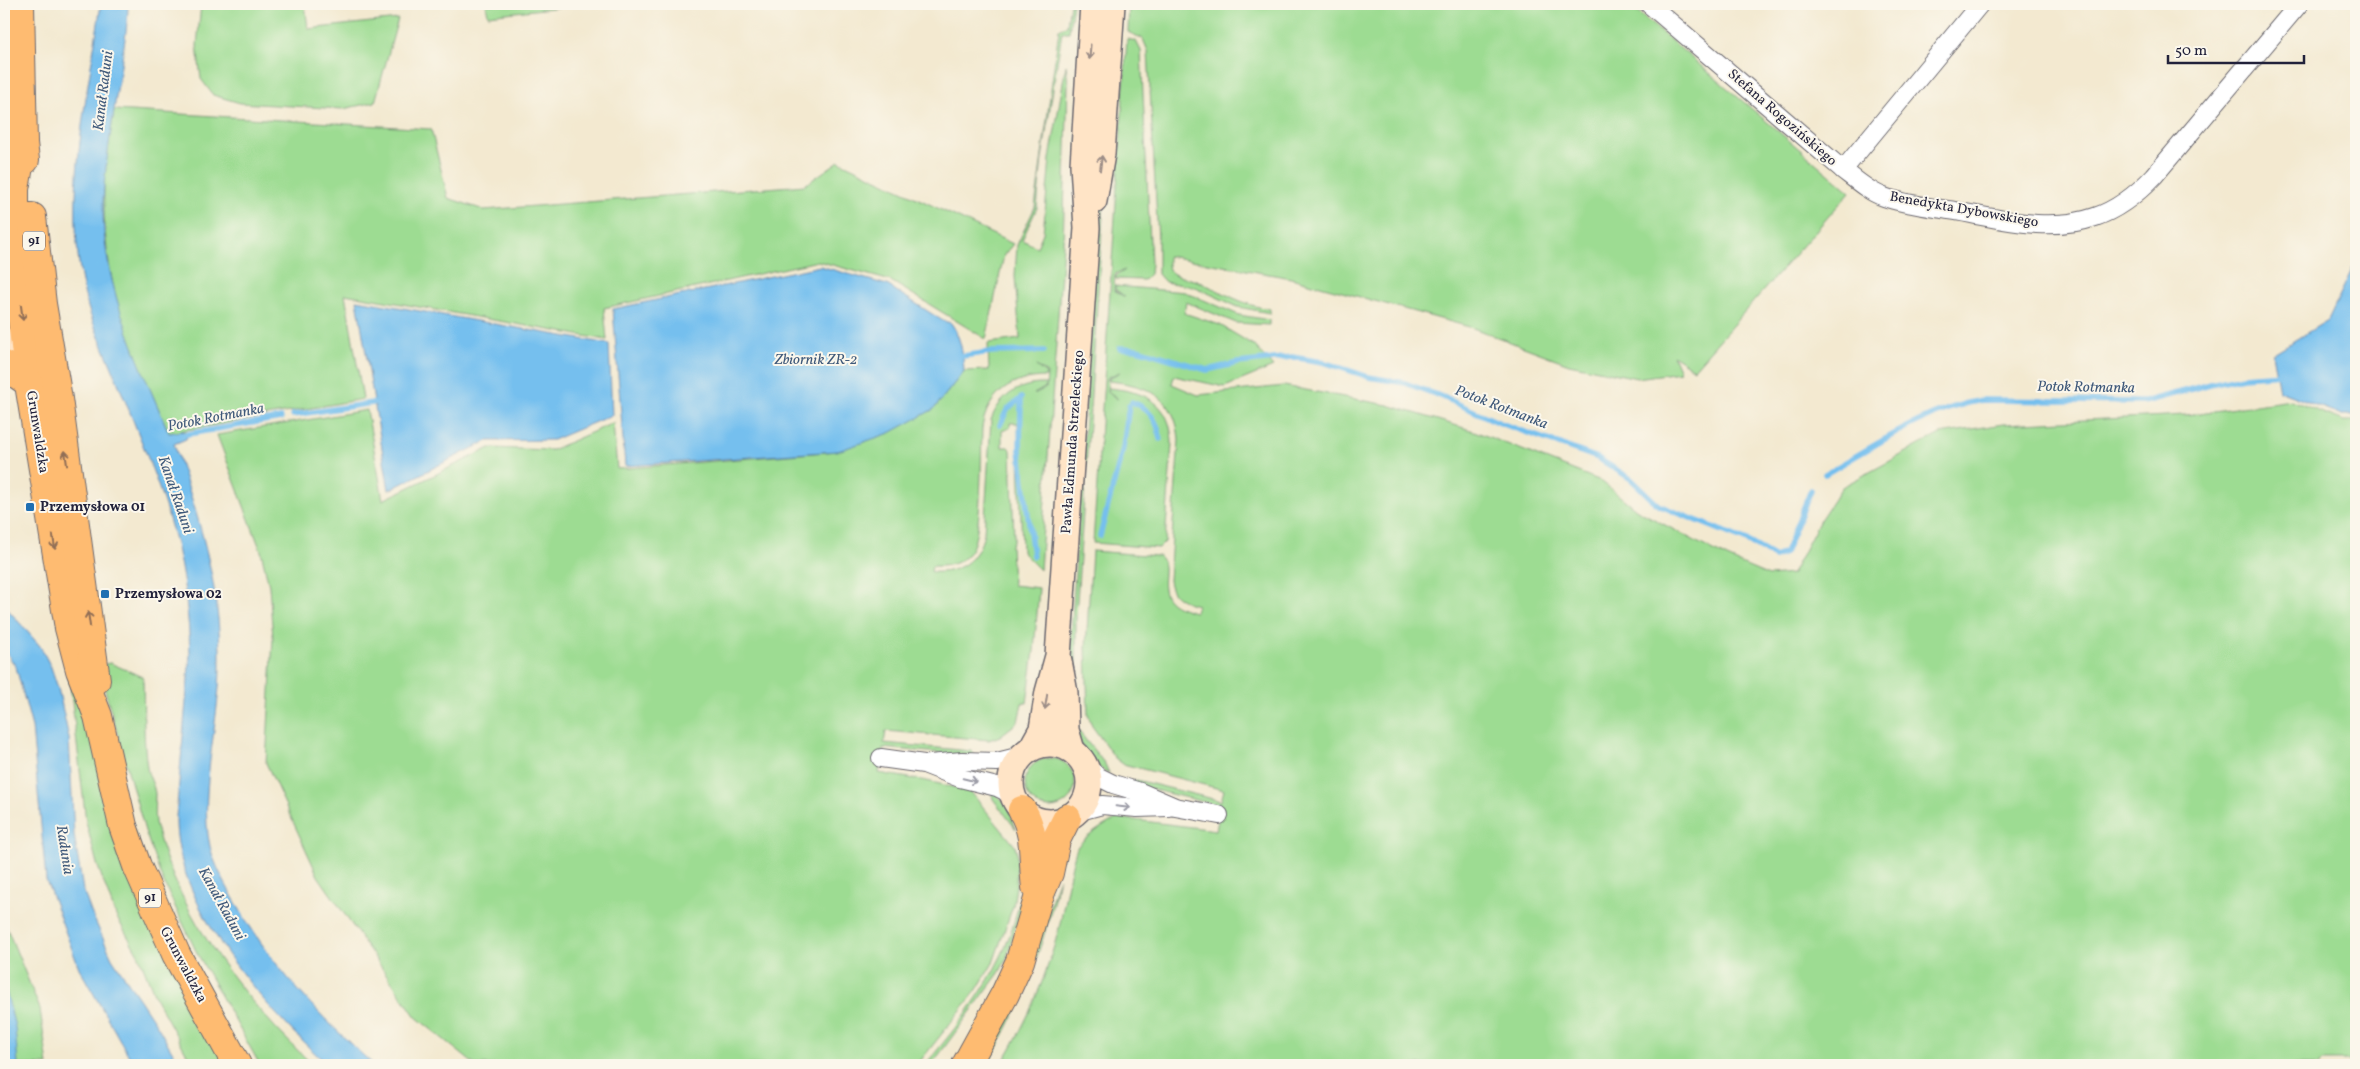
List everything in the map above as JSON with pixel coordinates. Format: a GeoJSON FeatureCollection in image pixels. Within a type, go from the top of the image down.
{"type":"FeatureCollection","features":[{"type":"Feature","properties":{"kind":"main road","name":"Grunwaldzka"},"geometry":{"type":"LineString","coordinates":[[20,4],[23,143],[15,188],[15,240],[20,344],[30,387],[69,628],[80,670],[98,716]]}},
{"type":"Feature","properties":{"kind":"main road","name":"Pawła Edmunda Strzeleckiego"},"geometry":{"type":"LineString","coordinates":[[1027,752],[1042,729],[1048,692],[1058,656],[1088,228],[1083,165],[1093,4]]}},
{"type":"Feature","properties":{"kind":"main road","name":"Pawła Edmunda Strzeleckiego"},"geometry":{"type":"LineString","coordinates":[[1088,228],[1099,180],[1102,154],[1112,4]]}},
{"type":"Feature","properties":{"kind":"main road","name":"Grunwaldzka"},"geometry":{"type":"LineString","coordinates":[[20,344],[93,650],[98,716],[123,826],[145,888],[176,954],[237,1065]]}},
{"type":"Feature","properties":{"kind":"main road"},"geometry":{"type":"LineString","coordinates":[[4,365],[30,387]]}},
{"type":"Feature","properties":{"kind":"main road","name":"Pawła Edmunda Strzeleckiego"},"geometry":{"type":"LineString","coordinates":[[1058,656],[1065,693],[1066,730],[1078,758]]}},
{"type":"Feature","properties":{"kind":"main road"},"geometry":{"type":"LineString","coordinates":[[966,1065],[1013,977],[1030,930],[1038,899],[1049,873],[1059,832],[1082,804],[1088,790],[1088,775],[1078,758],[1053,744],[1027,752],[1012,771],[1010,781],[1018,806],[1029,824],[1033,838],[1034,872],[1038,899]]}},
{"type":"Feature","properties":{"kind":"main road"},"geometry":{"type":"LineString","coordinates":[[1018,806],[1029,816],[1047,822],[1072,815]]}},
{"type":"Feature","properties":{"kind":"main road"},"geometry":{"type":"LineString","coordinates":[[947,1065],[978,1041]]}},
{"type":"Feature","properties":{"kind":"street","name":"Stefana Rogozińskiego"},"geometry":{"type":"LineString","coordinates":[[1648,4],[1842,170],[1980,4]]}},
{"type":"Feature","properties":{"kind":"street","name":"Benedykta Dybowskiego"},"geometry":{"type":"LineString","coordinates":[[1842,170],[1883,197],[1924,206],[2035,224],[2064,223],[2096,218],[2127,201],[2154,176],[2299,4]]}},
{"type":"Feature","properties":{"kind":"street"},"geometry":{"type":"LineString","coordinates":[[881,758],[924,764],[962,761],[997,762],[1027,752]]}},
{"type":"Feature","properties":{"kind":"street"},"geometry":{"type":"LineString","coordinates":[[1078,758],[1104,781],[1140,792],[1175,807]]}},
{"type":"Feature","properties":{"kind":"street"},"geometry":{"type":"LineString","coordinates":[[924,764],[960,778],[1001,789],[1018,806]]}},
{"type":"Feature","properties":{"kind":"street"},"geometry":{"type":"LineString","coordinates":[[1072,815],[1102,805],[1137,808],[1175,807],[1219,815]]}},
{"type":"Feature","properties":{"kind":"green space"},"geometry":{"type":"Polygon","coordinates":[[[201,4],[305,4],[308,29],[398,19],[375,102],[343,109],[240,103],[213,95],[201,79],[197,46],[201,4]]]}},
{"type":"Feature","properties":{"kind":"green space"},"geometry":{"type":"Polygon","coordinates":[[[486,4],[588,4],[488,15],[486,4]]]}},
{"type":"Feature","properties":{"kind":"green space"},"geometry":{"type":"Polygon","coordinates":[[[1070,4],[1073,4],[1069,32],[1062,32],[1042,158],[1037,208],[1022,240],[1037,247],[1043,233],[1050,159],[1066,65],[1068,84],[1063,245],[1040,570],[1022,552],[1018,423],[1010,423],[1010,428],[1002,431],[1002,447],[1008,447],[1011,450],[1014,539],[1011,545],[1013,585],[1039,588],[1034,651],[1027,703],[1022,703],[1018,722],[1000,736],[989,740],[886,731],[884,743],[971,751],[976,756],[883,748],[879,773],[970,791],[1015,846],[1017,852],[1016,887],[1013,906],[993,963],[976,991],[917,1065],[475,1065],[416,1017],[318,876],[266,763],[273,638],[269,586],[261,551],[217,435],[367,410],[383,500],[490,448],[552,450],[613,423],[617,469],[838,451],[934,409],[964,371],[989,370],[988,343],[1020,339],[1015,276],[1017,245],[1035,207],[1059,30],[1067,25],[1070,4]],[[1036,366],[1046,374],[1046,377],[1023,380],[1013,384],[996,397],[989,406],[982,428],[978,525],[972,548],[960,561],[950,565],[932,566],[931,572],[950,571],[958,568],[977,552],[984,534],[991,420],[1000,404],[1012,392],[1037,384],[1046,384],[1046,387],[1034,394],[1046,388],[1047,373],[1036,366]]]}},
{"type":"Feature","properties":{"kind":"green space"},"geometry":{"type":"Polygon","coordinates":[[[1129,4],[1628,4],[1850,192],[1694,369],[1673,355],[1680,372],[1637,378],[1569,364],[1473,328],[1291,278],[1168,256],[1169,269],[1173,274],[1197,281],[1251,305],[1270,309],[1270,313],[1238,307],[1195,287],[1165,282],[1158,274],[1158,240],[1148,51],[1143,39],[1128,32],[1129,4]]]}},
{"type":"Feature","properties":{"kind":"green space"},"geometry":{"type":"Polygon","coordinates":[[[1127,39],[1136,41],[1141,51],[1151,263],[1150,274],[1144,280],[1116,279],[1116,276],[1125,270],[1115,274],[1114,290],[1125,297],[1115,289],[1115,286],[1185,292],[1239,315],[1269,320],[1269,325],[1236,323],[1186,302],[1184,313],[1220,325],[1255,346],[1273,367],[1225,387],[1174,376],[1172,384],[1198,395],[1284,386],[1388,405],[1474,431],[1601,481],[1637,510],[1727,558],[1769,576],[1792,574],[1820,520],[1842,487],[1940,434],[2004,424],[2186,415],[2291,400],[2343,421],[2356,421],[2356,1065],[2352,1061],[2322,1061],[2320,1065],[1001,1065],[1028,1016],[1049,964],[1059,928],[1070,872],[1078,846],[1097,830],[1119,818],[1216,830],[1221,806],[1129,784],[1136,780],[1221,801],[1224,790],[1123,764],[1115,758],[1092,726],[1088,715],[1086,647],[1092,551],[1159,556],[1163,562],[1165,593],[1170,600],[1179,607],[1195,612],[1197,605],[1178,597],[1172,591],[1169,580],[1179,440],[1177,425],[1166,403],[1157,396],[1136,386],[1109,381],[1109,378],[1120,372],[1108,377],[1107,392],[1118,399],[1108,391],[1108,388],[1133,392],[1153,401],[1161,408],[1167,418],[1170,429],[1172,443],[1165,542],[1159,548],[1093,543],[1127,39]]]}},
{"type":"Feature","properties":{"kind":"green space"},"geometry":{"type":"Polygon","coordinates":[[[114,110],[431,129],[448,198],[484,210],[805,185],[839,161],[1013,244],[1004,255],[986,339],[891,281],[818,261],[604,308],[607,340],[345,294],[363,399],[169,433],[128,339],[114,292],[109,263],[104,219],[104,179],[114,110]]]}},
{"type":"Feature","properties":{"kind":"green space"},"geometry":{"type":"Polygon","coordinates":[[[1107,156],[1076,616],[1076,701],[1070,651],[1098,220],[1107,156]]]}},
{"type":"Feature","properties":{"kind":"green space"},"geometry":{"type":"Polygon","coordinates":[[[110,663],[143,677],[144,734],[148,771],[155,793],[155,823],[167,861],[181,894],[198,926],[240,986],[263,1014],[313,1065],[260,1065],[197,953],[162,879],[145,831],[105,690],[105,664],[110,663]]]}},
{"type":"Feature","properties":{"kind":"green space"},"geometry":{"type":"Polygon","coordinates":[[[68,667],[227,1065],[193,1065],[156,999],[139,956],[116,916],[97,864],[86,822],[68,667]]]}},
{"type":"Feature","properties":{"kind":"green space"},"geometry":{"type":"Polygon","coordinates":[[[1077,729],[1105,764],[1109,773],[1091,761],[1083,749],[1077,729]]]}},
{"type":"Feature","properties":{"kind":"green space"},"geometry":{"type":"Polygon","coordinates":[[[1045,758],[1055,758],[1068,765],[1075,778],[1075,788],[1068,801],[1055,808],[1045,808],[1036,804],[1029,797],[1025,788],[1025,778],[1029,769],[1036,762],[1045,758]]]}},
{"type":"Feature","properties":{"kind":"green space"},"geometry":{"type":"Polygon","coordinates":[[[991,790],[1008,805],[1016,829],[993,799],[991,790]]]}},
{"type":"Feature","properties":{"kind":"green space"},"geometry":{"type":"Polygon","coordinates":[[[1059,878],[1039,951],[1021,998],[1000,1043],[987,1065],[982,1065],[1007,1021],[1017,998],[1059,878]]]}},
{"type":"Feature","properties":{"kind":"green space"},"geometry":{"type":"Polygon","coordinates":[[[1022,881],[1027,890],[1006,960],[999,973],[938,1056],[930,1065],[925,1065],[974,1002],[1001,957],[1011,933],[1018,908],[1022,881]]]}},
{"type":"Feature","properties":{"kind":"green space"},"geometry":{"type":"Polygon","coordinates":[[[4,921],[40,1009],[48,1065],[4,1065],[4,921]]]}},
{"type":"Feature","properties":{"kind":"water","name":"Kanał Raduni"},"geometry":{"type":"Polygon","coordinates":[[[101,4],[128,4],[104,185],[103,218],[112,282],[132,343],[169,433],[183,431],[188,434],[186,439],[174,444],[200,526],[217,607],[220,665],[219,687],[207,788],[206,813],[208,836],[213,857],[226,885],[249,924],[280,968],[334,1028],[374,1065],[328,1065],[277,1015],[228,953],[207,920],[190,885],[179,851],[176,817],[190,655],[187,610],[178,550],[162,497],[141,440],[91,316],[84,292],[78,256],[76,184],[79,148],[101,4]]]}},
{"type":"Feature","properties":{"kind":"water"},"geometry":{"type":"Polygon","coordinates":[[[2356,261],[2356,415],[2342,415],[2279,391],[2272,354],[2328,320],[2356,261]]]}},
{"type":"Feature","properties":{"kind":"water","name":"Zbiornik ZR-2"},"geometry":{"type":"Polygon","coordinates":[[[820,266],[887,285],[943,321],[951,323],[961,346],[964,371],[934,409],[890,433],[838,451],[625,466],[613,309],[820,266]]]}},
{"type":"Feature","properties":{"kind":"water"},"geometry":{"type":"Polygon","coordinates":[[[357,300],[609,344],[612,415],[553,440],[487,441],[389,490],[357,300]]]}},
{"type":"Feature","properties":{"kind":"water","name":"Radunia"},"geometry":{"type":"Polygon","coordinates":[[[4,605],[40,646],[51,667],[58,688],[69,738],[74,835],[83,890],[91,912],[112,958],[158,1027],[180,1065],[134,1065],[79,968],[46,880],[32,727],[16,667],[4,649],[4,605]]]}},
{"type":"Feature","properties":{"kind":"water"},"geometry":{"type":"Polygon","coordinates":[[[4,983],[15,1027],[18,1065],[4,1065],[4,983]]]}},
{"type":"Feature","properties":{"kind":"waterway","name":"Potok Rotmanka"},"geometry":{"type":"LineString","coordinates":[[1120,348],[1137,349],[1207,370],[1238,363],[1292,357],[1323,362],[1369,377],[1405,383],[1443,397],[1500,423],[1598,458],[1631,479],[1658,505],[1745,540],[1775,557],[1785,553],[1811,490]]}},
{"type":"Feature","properties":{"kind":"waterway","name":"Potok Rotmanka"},"geometry":{"type":"LineString","coordinates":[[963,356],[990,352],[1044,351]]}},
{"type":"Feature","properties":{"kind":"waterway","name":"Potok Rotmanka"},"geometry":{"type":"LineString","coordinates":[[1825,474],[1920,420],[1961,405],[1982,400],[2144,402],[2243,377],[2282,374]]}},
{"type":"Feature","properties":{"kind":"waterway"},"geometry":{"type":"LineString","coordinates":[[1000,425],[1007,410],[1021,398]]}},
{"type":"Feature","properties":{"kind":"waterway"},"geometry":{"type":"LineString","coordinates":[[1132,402],[1152,416],[1158,427],[1160,439]]}},
{"type":"Feature","properties":{"kind":"waterway","name":"Potok Rotmanka"},"geometry":{"type":"LineString","coordinates":[[293,415],[373,403]]}},
{"type":"Feature","properties":{"kind":"waterway"},"geometry":{"type":"LineString","coordinates":[[1021,403],[1020,450],[1033,556]]}},
{"type":"Feature","properties":{"kind":"waterway"},"geometry":{"type":"LineString","coordinates":[[1100,536],[1123,448],[1129,406]]}},
{"type":"Feature","properties":{"kind":"waterway","name":"Potok Rotmanka"},"geometry":{"type":"LineString","coordinates":[[182,435],[281,418]]}},
{"type":"Feature","properties":{"kind":"place","name":"Przemysłowa 01"},"geometry":{"type":"Point","coordinates":[30,507]}},
{"type":"Feature","properties":{"kind":"place","name":"Przemysłowa 02"},"geometry":{"type":"Point","coordinates":[105,594]}}]}
